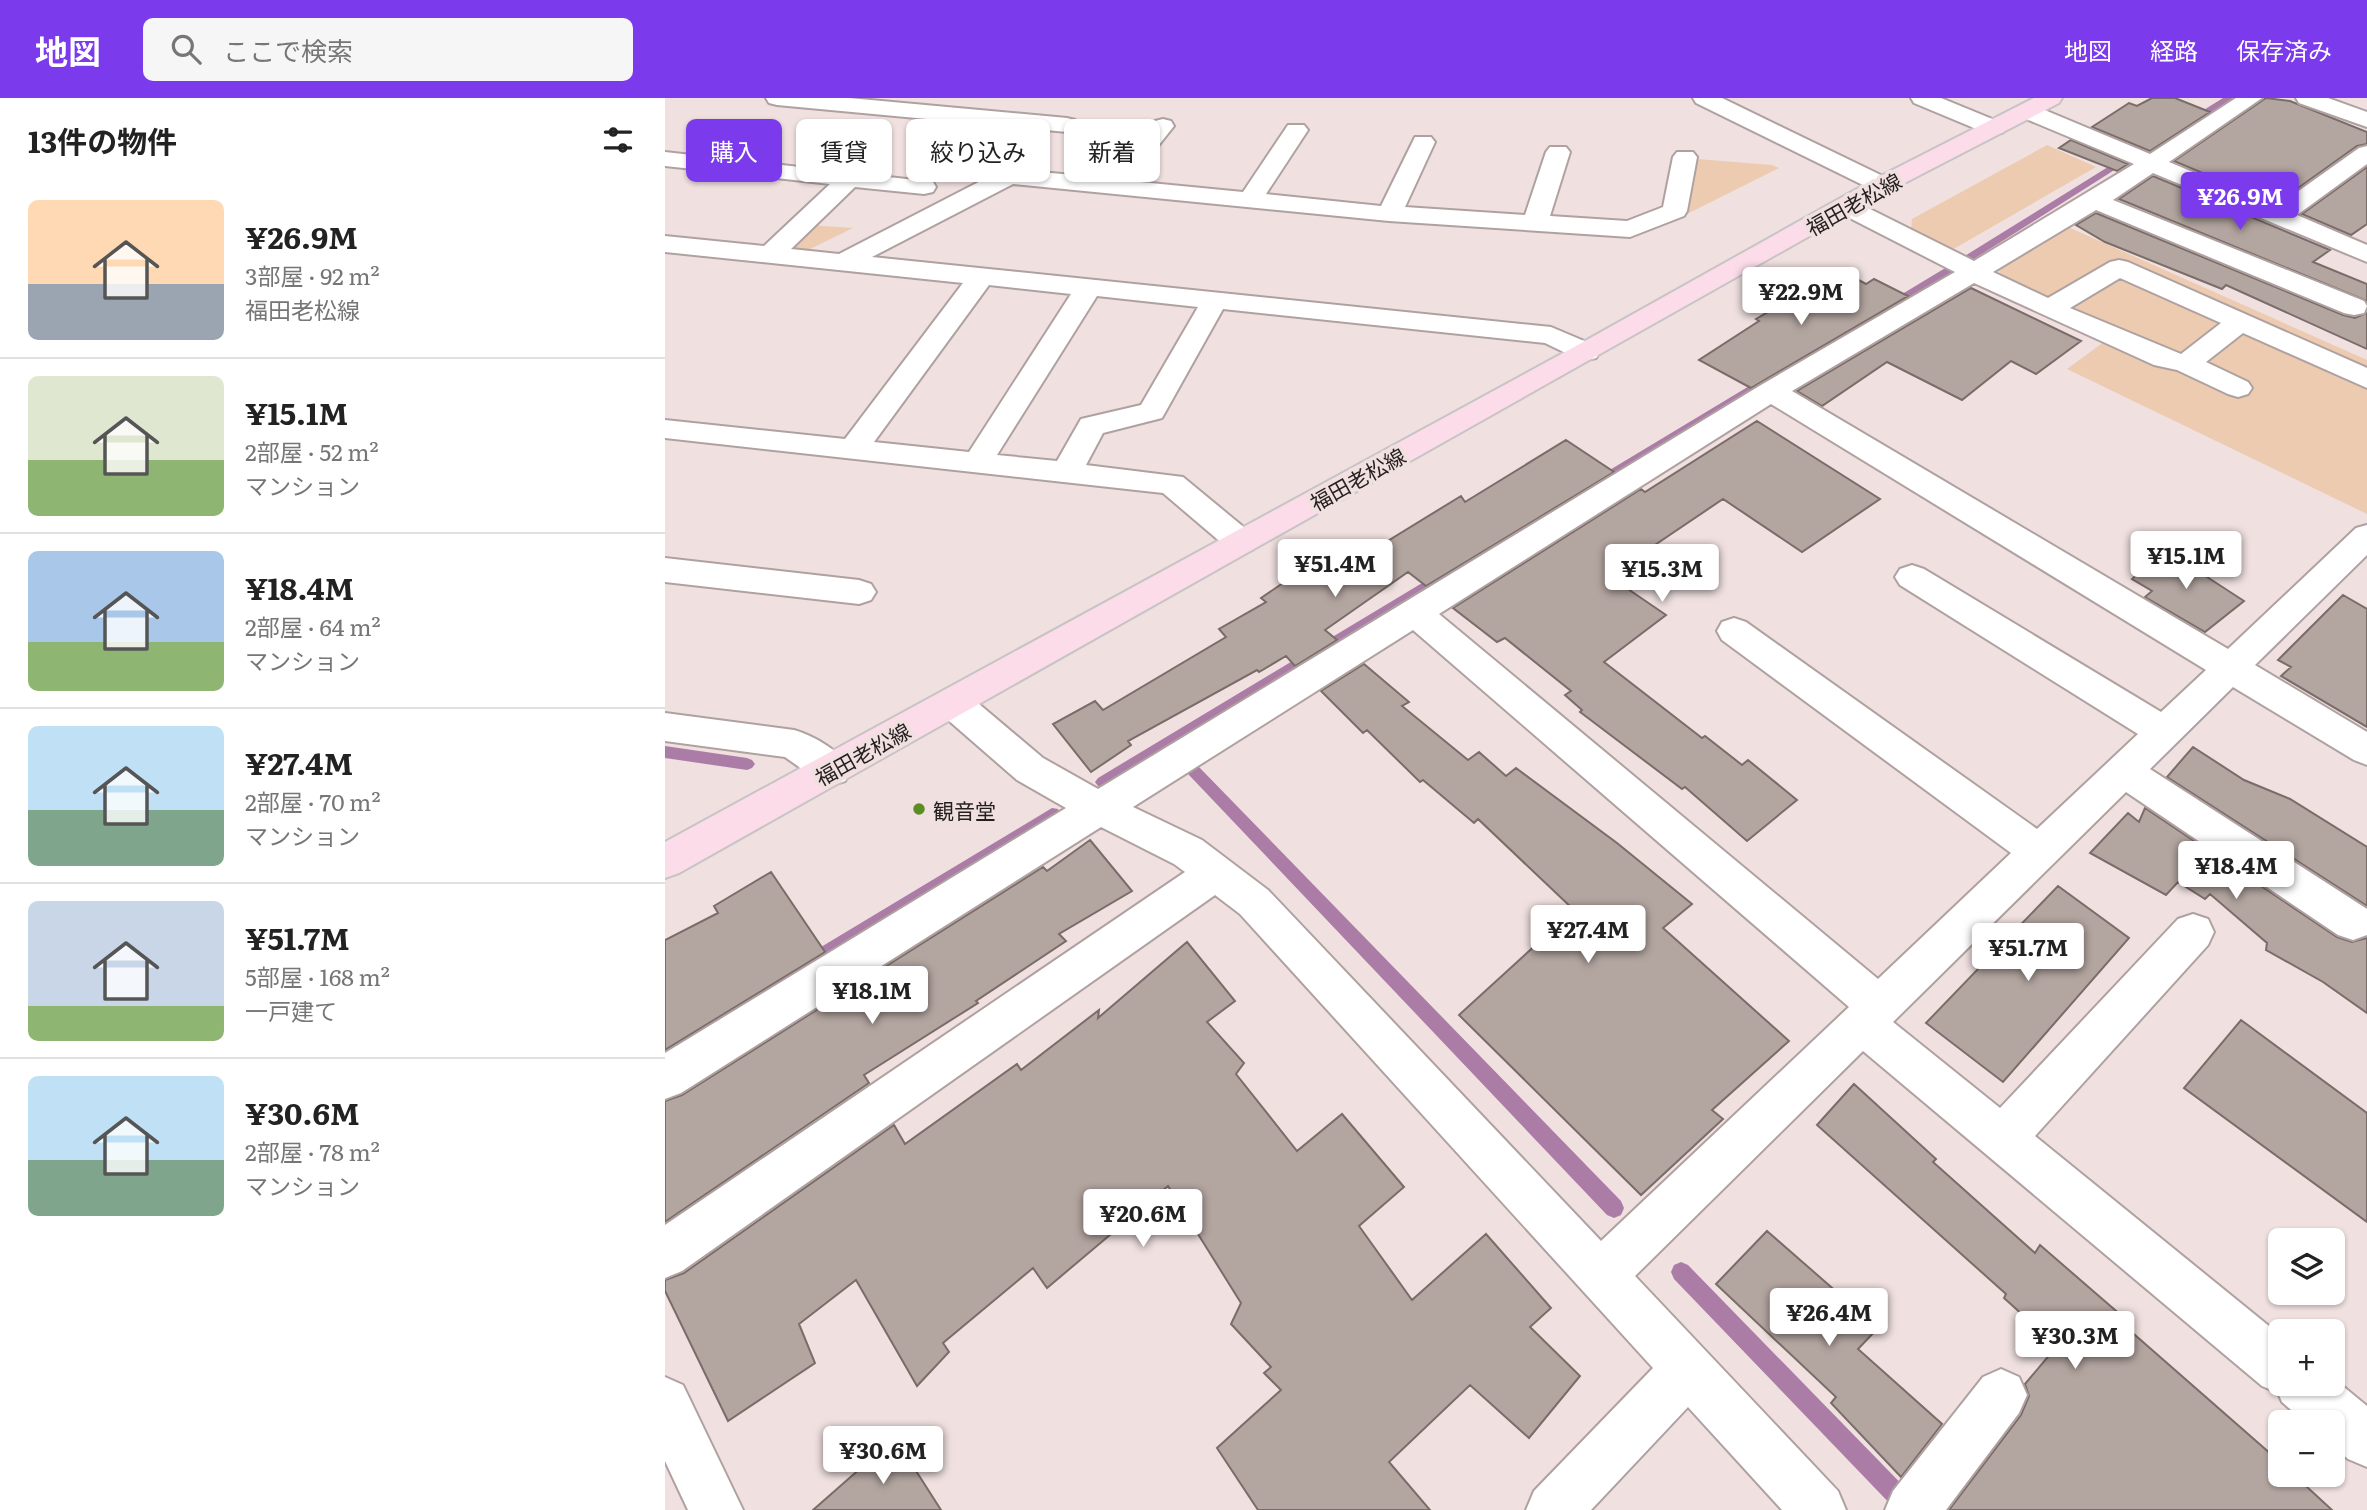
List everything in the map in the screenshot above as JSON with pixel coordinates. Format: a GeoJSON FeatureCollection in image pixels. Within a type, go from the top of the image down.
{"type":"FeatureCollection","features":[{"type":"Feature","properties":{"kind":"main road","name":"福田老松線"},"geometry":{"type":"LineString","coordinates":[[665,861],[1586,352],[1882,185],[2039,105]]}},
{"type":"Feature","properties":{"kind":"street"},"geometry":{"type":"LineString","coordinates":[[777,98],[1064,125]]}},
{"type":"Feature","properties":{"kind":"street"},"geometry":{"type":"LineString","coordinates":[[1704,98],[1882,185]]}},
{"type":"Feature","properties":{"kind":"street"},"geometry":{"type":"LineString","coordinates":[[1922,98],[1994,128]]}},
{"type":"Feature","properties":{"kind":"street"},"geometry":{"type":"LineString","coordinates":[[665,1078],[1416,613],[1771,391],[1964,266],[2094,201],[2251,98]]}},
{"type":"Feature","properties":{"kind":"street"},"geometry":{"type":"LineString","coordinates":[[2307,98],[2367,120]]}},
{"type":"Feature","properties":{"kind":"street"},"geometry":{"type":"LineString","coordinates":[[2039,105],[2150,165],[2367,254]]}},
{"type":"Feature","properties":{"kind":"street"},"geometry":{"type":"LineString","coordinates":[[1113,186],[1163,126]]}},
{"type":"Feature","properties":{"kind":"street"},"geometry":{"type":"LineString","coordinates":[[1250,200],[1296,130]]}},
{"type":"Feature","properties":{"kind":"street"},"geometry":{"type":"LineString","coordinates":[[1389,214],[1423,142]]}},
{"type":"Feature","properties":{"kind":"street"},"geometry":{"type":"LineString","coordinates":[[1535,223],[1558,152]]}},
{"type":"Feature","properties":{"kind":"street"},"geometry":{"type":"LineString","coordinates":[[2278,217],[2367,153]]}},
{"type":"Feature","properties":{"kind":"street"},"geometry":{"type":"LineString","coordinates":[[843,262],[1009,176],[1389,214],[1630,229],[1675,211],[1685,157]]}},
{"type":"Feature","properties":{"kind":"street"},"geometry":{"type":"LineString","coordinates":[[665,159],[796,173]]}},
{"type":"Feature","properties":{"kind":"street"},"geometry":{"type":"LineString","coordinates":[[771,254],[846,182]]}},
{"type":"Feature","properties":{"kind":"street"},"geometry":{"type":"LineString","coordinates":[[877,182],[924,187]]}},
{"type":"Feature","properties":{"kind":"street"},"geometry":{"type":"LineString","coordinates":[[2094,201],[2354,307]]}},
{"type":"Feature","properties":{"kind":"street"},"geometry":{"type":"LineString","coordinates":[[1845,206],[2049,309],[2164,359],[2186,363],[2238,388]]}},
{"type":"Feature","properties":{"kind":"street"},"geometry":{"type":"LineString","coordinates":[[665,244],[1551,335],[1586,352]]}},
{"type":"Feature","properties":{"kind":"street"},"geometry":{"type":"LineString","coordinates":[[2049,309],[2119,268],[2367,379]]}},
{"type":"Feature","properties":{"kind":"street"},"geometry":{"type":"LineString","coordinates":[[852,450],[982,276]]}},
{"type":"Feature","properties":{"kind":"street"},"geometry":{"type":"LineString","coordinates":[[977,463],[1090,287]]}},
{"type":"Feature","properties":{"kind":"street"},"geometry":{"type":"LineString","coordinates":[[1066,472],[1092,426],[1152,412],[1215,300]]}},
{"type":"Feature","properties":{"kind":"street"},"geometry":{"type":"LineString","coordinates":[[2186,363],[2240,321]]}},
{"type":"Feature","properties":{"kind":"street"},"geometry":{"type":"LineString","coordinates":[[1771,391],[2367,750]]}},
{"type":"Feature","properties":{"kind":"street"},"geometry":{"type":"LineString","coordinates":[[665,429],[1172,484],[1241,542]]}},
{"type":"Feature","properties":{"kind":"street"},"geometry":{"type":"LineString","coordinates":[[1601,1275],[2367,536]]}},
{"type":"Feature","properties":{"kind":"street"},"geometry":{"type":"LineString","coordinates":[[665,570],[859,592]]}},
{"type":"Feature","properties":{"kind":"street"},"geometry":{"type":"LineString","coordinates":[[1912,577],[2162,731]]}},
{"type":"Feature","properties":{"kind":"street"},"geometry":{"type":"LineString","coordinates":[[1416,613],[1870,1014],[2003,1138],[2268,1358]]}},
{"type":"Feature","properties":{"kind":"street"},"geometry":{"type":"LineString","coordinates":[[1734,631],[2038,851]]}},
{"type":"Feature","properties":{"kind":"street"},"geometry":{"type":"LineString","coordinates":[[953,703],[1030,769],[1100,809],[1188,852],[1254,902],[1819,1510]]}},
{"type":"Feature","properties":{"kind":"street"},"geometry":{"type":"LineString","coordinates":[[665,727],[794,744],[832,770]]}},
{"type":"Feature","properties":{"kind":"street"},"geometry":{"type":"LineString","coordinates":[[2122,770],[2353,922]]}},
{"type":"Feature","properties":{"kind":"street"},"geometry":{"type":"LineString","coordinates":[[665,1254],[1216,873]]}},
{"type":"Feature","properties":{"kind":"street"},"geometry":{"type":"LineString","coordinates":[[2003,1138],[2193,932]]}},
{"type":"Feature","properties":{"kind":"street"},"geometry":{"type":"LineString","coordinates":[[1553,1510],[1688,1369]]}},
{"type":"Feature","properties":{"kind":"street"},"geometry":{"type":"LineString","coordinates":[[1912,1510],[2001,1395]]}},
{"type":"Feature","properties":{"kind":"street"},"geometry":{"type":"LineString","coordinates":[[2314,1396],[2367,1440]]}},
{"type":"Feature","properties":{"kind":"street"},"geometry":{"type":"LineString","coordinates":[[665,1403],[716,1510]]}},
{"type":"Feature","properties":{"kind":"shaded area"},"geometry":{"type":"Polygon","coordinates":[[[2047,145],[2096,167],[1950,251],[1911,231],[1912,219],[2047,145]]]}},
{"type":"Feature","properties":{"kind":"shaded area"},"geometry":{"type":"Polygon","coordinates":[[[1697,159],[1772,165],[1779,168],[1687,214],[1697,159]]]}},
{"type":"Feature","properties":{"kind":"shaded area"},"geometry":{"type":"Polygon","coordinates":[[[809,225],[853,228],[804,252],[784,249],[809,225]]]}},
{"type":"Feature","properties":{"kind":"shaded area"},"geometry":{"type":"Polygon","coordinates":[[[2068,227],[2367,360],[2367,514],[2067,369],[2119,331],[2004,280],[1997,267],[2068,227]]]}},
{"type":"Feature","properties":{"kind":"building"},"geometry":{"type":"Polygon","coordinates":[[[2152,98],[2175,98],[2210,112],[2150,151],[2092,127],[2129,103],[2137,106],[2152,98]]]}},
{"type":"Feature","properties":{"kind":"building"},"geometry":{"type":"Polygon","coordinates":[[[2266,98],[2290,101],[2367,132],[2367,144],[2357,146],[2276,204],[2174,161],[2266,98]]]}},
{"type":"Feature","properties":{"kind":"building"},"geometry":{"type":"Polygon","coordinates":[[[2071,140],[2128,164],[2117,171],[2059,148],[2071,140]]]}},
{"type":"Feature","properties":{"kind":"building"},"geometry":{"type":"Polygon","coordinates":[[[2367,167],[2367,224],[2351,235],[2302,214],[2367,167]]]}},
{"type":"Feature","properties":{"kind":"building"},"geometry":{"type":"Polygon","coordinates":[[[2153,176],[2330,250],[2313,262],[2367,284],[2367,301],[2119,199],[2153,176]]]}},
{"type":"Feature","properties":{"kind":"building"},"geometry":{"type":"Polygon","coordinates":[[[2096,213],[2343,315],[2355,318],[2367,313],[2367,349],[2226,285],[2222,289],[2105,242],[2076,225],[2096,213]]]}},
{"type":"Feature","properties":{"kind":"building"},"geometry":{"type":"Polygon","coordinates":[[[1840,270],[1866,284],[1874,279],[1908,296],[1751,388],[1699,360],[1759,321],[1756,319],[1840,270]]]}},
{"type":"Feature","properties":{"kind":"building"},"geometry":{"type":"Polygon","coordinates":[[[1971,288],[2081,341],[2036,374],[2011,361],[1962,400],[1887,362],[1822,406],[1797,391],[1971,288]]]}},
{"type":"Feature","properties":{"kind":"building"},"geometry":{"type":"Polygon","coordinates":[[[1757,421],[1880,499],[1802,552],[1723,499],[1609,576],[1666,615],[1604,662],[1702,738],[1705,736],[1742,765],[1748,760],[1797,800],[1747,841],[1685,787],[1682,789],[1580,712],[1582,710],[1565,695],[1571,691],[1505,638],[1497,642],[1453,608],[1641,489],[1645,492],[1757,421]]]}},
{"type":"Feature","properties":{"kind":"building"},"geometry":{"type":"Polygon","coordinates":[[[1566,440],[1614,472],[1426,586],[1408,572],[1325,630],[1337,640],[1295,666],[1286,656],[1259,672],[1257,670],[1128,741],[1131,745],[1091,772],[1053,724],[1095,701],[1103,710],[1226,637],[1219,629],[1266,602],[1261,598],[1302,570],[1312,580],[1360,546],[1368,553],[1461,496],[1465,502],[1566,440]]]}},
{"type":"Feature","properties":{"kind":"building"},"geometry":{"type":"Polygon","coordinates":[[[2164,549],[2244,601],[2205,632],[2145,597],[2152,591],[2132,579],[2164,549]]]}},
{"type":"Feature","properties":{"kind":"building"},"geometry":{"type":"Polygon","coordinates":[[[2343,595],[2367,609],[2367,727],[2281,676],[2291,667],[2278,660],[2343,595]]]}},
{"type":"Feature","properties":{"kind":"building"},"geometry":{"type":"Polygon","coordinates":[[[1364,664],[1409,702],[1402,706],[1468,760],[1479,752],[1506,776],[1516,768],[1617,843],[1692,904],[1663,928],[1789,1041],[1712,1110],[1723,1119],[1641,1195],[1459,1015],[1574,910],[1478,819],[1474,823],[1423,780],[1420,782],[1367,730],[1363,733],[1321,691],[1364,664]]]}},
{"type":"Feature","properties":{"kind":"building"},"geometry":{"type":"Polygon","coordinates":[[[2193,747],[2244,780],[2290,799],[2367,847],[2367,906],[2167,777],[2193,747]]]}},
{"type":"Feature","properties":{"kind":"building"},"geometry":{"type":"Polygon","coordinates":[[[2145,808],[2337,937],[2352,942],[2367,938],[2367,1013],[2323,982],[2266,950],[2267,943],[2210,894],[2205,899],[2178,882],[2166,895],[2090,853],[2128,813],[2139,822],[2145,808]]]}},
{"type":"Feature","properties":{"kind":"building"},"geometry":{"type":"Polygon","coordinates":[[[1090,840],[1132,891],[1059,934],[1066,941],[976,1001],[978,1003],[864,1075],[869,1083],[665,1222],[665,1101],[682,1095],[1043,867],[1047,871],[1090,840]]]}},
{"type":"Feature","properties":{"kind":"building"},"geometry":{"type":"Polygon","coordinates":[[[771,872],[825,952],[665,1050],[665,940],[718,913],[714,906],[771,872]]]}},
{"type":"Feature","properties":{"kind":"building"},"geometry":{"type":"Polygon","coordinates":[[[2058,886],[2129,938],[2003,1082],[1926,1023],[2058,886]]]}},
{"type":"Feature","properties":{"kind":"building"},"geometry":{"type":"Polygon","coordinates":[[[1187,942],[1235,1001],[1207,1022],[1244,1063],[1236,1074],[1297,1151],[1342,1114],[1404,1187],[1359,1226],[1412,1300],[1486,1234],[1551,1308],[1530,1327],[1580,1376],[1529,1438],[1470,1385],[1389,1462],[1430,1510],[1258,1510],[1217,1448],[1281,1390],[1264,1373],[1271,1367],[1231,1324],[1241,1303],[1168,1186],[1047,1288],[1033,1268],[943,1343],[949,1352],[917,1386],[856,1280],[799,1324],[815,1363],[728,1421],[665,1291],[665,1280],[684,1273],[894,1125],[905,1144],[1017,1064],[1021,1070],[1099,1010],[1098,1018],[1187,942]]]}},
{"type":"Feature","properties":{"kind":"building"},"geometry":{"type":"Polygon","coordinates":[[[2241,1020],[2367,1113],[2367,1222],[2184,1088],[2241,1020]]]}},
{"type":"Feature","properties":{"kind":"building"},"geometry":{"type":"Polygon","coordinates":[[[1854,1084],[1936,1159],[1933,1162],[2035,1253],[2040,1245],[2130,1323],[2127,1328],[2268,1451],[2268,1487],[2307,1487],[2332,1510],[1949,1510],[2021,1415],[2029,1396],[2025,1384],[2057,1346],[2004,1298],[2006,1294],[1817,1125],[1854,1084]]]}},
{"type":"Feature","properties":{"kind":"building"},"geometry":{"type":"Polygon","coordinates":[[[1767,1231],[1878,1328],[1858,1349],[1942,1424],[1901,1477],[1831,1403],[1836,1397],[1716,1284],[1767,1231]]]}},
{"type":"Feature","properties":{"kind":"building"},"geometry":{"type":"Polygon","coordinates":[[[895,1438],[941,1510],[813,1510],[895,1438]]]}},
{"type":"Feature","properties":{"kind":"waterway"},"geometry":{"type":"LineString","coordinates":[[2191,121],[2229,98]]}},
{"type":"Feature","properties":{"kind":"waterway"},"geometry":{"type":"LineString","coordinates":[[1103,782],[1951,269],[2124,160]]}},
{"type":"Feature","properties":{"kind":"waterway"},"geometry":{"type":"LineString","coordinates":[[665,752],[747,764]]}},
{"type":"Feature","properties":{"kind":"waterway"},"geometry":{"type":"LineString","coordinates":[[1194,771],[1614,1208]]}},
{"type":"Feature","properties":{"kind":"waterway"},"geometry":{"type":"LineString","coordinates":[[665,1051],[1052,814]]}},
{"type":"Feature","properties":{"kind":"waterway"},"geometry":{"type":"LineString","coordinates":[[1681,1272],[1911,1510]]}},
{"type":"Feature","properties":{"kind":"place","name":"観音堂"},"geometry":{"type":"Point","coordinates":[919,809]}}]}
